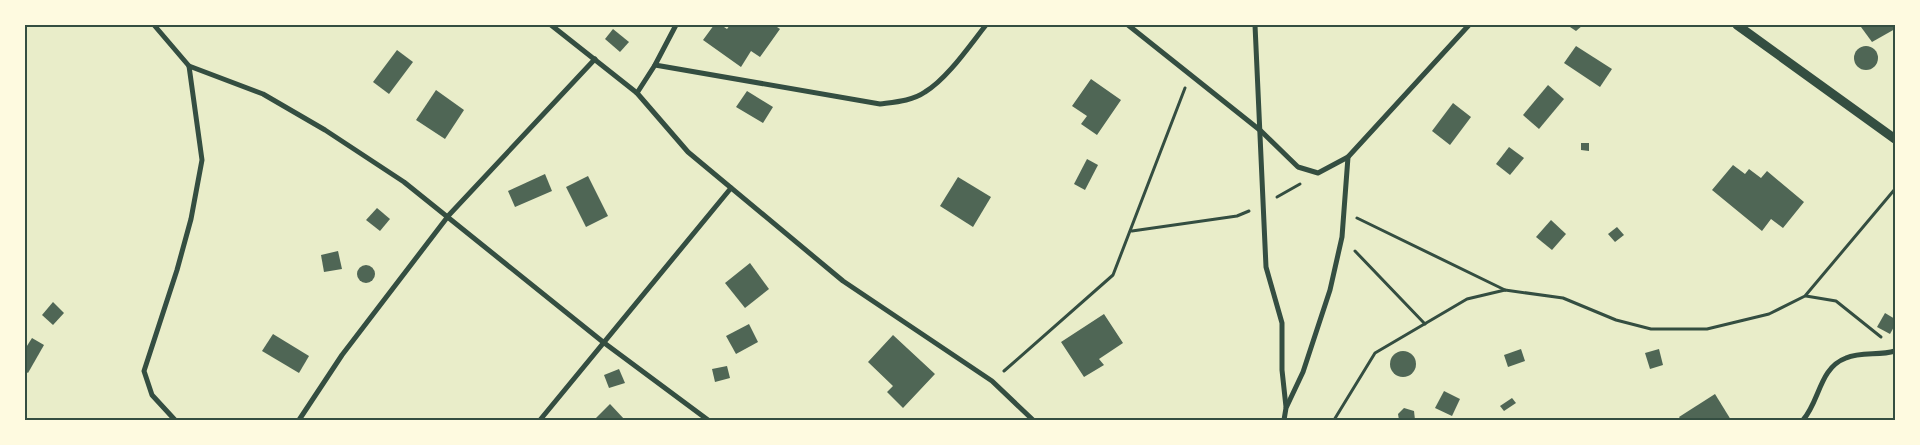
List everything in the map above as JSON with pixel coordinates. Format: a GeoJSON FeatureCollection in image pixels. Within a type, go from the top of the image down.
{"type":"FeatureCollection","features":[{"type":"Feature","properties":{"kind":"street"},"geometry":{"type":"LineString","coordinates":[[154,25],[189,66],[263,94],[326,130],[404,182],[449,216],[603,342],[708,420]]}},
{"type":"Feature","properties":{"kind":"street"},"geometry":{"type":"LineString","coordinates":[[551,25],[595,58],[636,93],[688,152],[843,281],[992,381],[1033,420]]}},
{"type":"Feature","properties":{"kind":"street"},"geometry":{"type":"LineString","coordinates":[[636,93],[655,66],[676,25]]}},
{"type":"Feature","properties":{"kind":"street"},"geometry":{"type":"LineString","coordinates":[[655,66],[880,104],[908,100],[926,92],[955,64],[986,25]]}},
{"type":"Feature","properties":{"kind":"street"},"geometry":{"type":"LineString","coordinates":[[1128,25],[1261,131],[1298,166],[1318,173],[1348,157],[1469,25]]}},
{"type":"Feature","properties":{"kind":"street"},"geometry":{"type":"LineString","coordinates":[[1254,25],[1261,131],[1266,267],[1282,323],[1282,370],[1286,408],[1284,420]]}},
{"type":"Feature","properties":{"kind":"street"},"geometry":{"type":"LineString","coordinates":[[1742,27],[1895,139]]}},
{"type":"Feature","properties":{"kind":"street"},"geometry":{"type":"LineString","coordinates":[[299,420],[342,354],[449,216],[595,58]]}},
{"type":"Feature","properties":{"kind":"street"},"geometry":{"type":"LineString","coordinates":[[175,420],[152,395],[144,371],[191,219],[202,160],[189,66]]}},
{"type":"Feature","properties":{"kind":"street"},"geometry":{"type":"LineString","coordinates":[[1286,408],[1303,372],[1330,290],[1342,238],[1348,157]]}},
{"type":"Feature","properties":{"kind":"street"},"geometry":{"type":"LineString","coordinates":[[540,420],[731,188]]}},
{"type":"Feature","properties":{"kind":"street"},"geometry":{"type":"LineString","coordinates":[[1804,420],[1814,405],[1824,377],[1845,358],[1895,351]]}},
{"type":"Feature","properties":{"kind":"path"},"geometry":{"type":"LineString","coordinates":[[992,381],[1113,275],[1132,231],[1190,75]]}},
{"type":"Feature","properties":{"kind":"path"},"geometry":{"type":"LineString","coordinates":[[1132,231],[1237,216],[1263,205],[1318,173]]}},
{"type":"Feature","properties":{"kind":"path"},"geometry":{"type":"LineString","coordinates":[[1345,212],[1505,290],[1563,298],[1616,320],[1651,329],[1707,330],[1769,314],[1805,296],[1895,189]]}},
{"type":"Feature","properties":{"kind":"path"},"geometry":{"type":"LineString","coordinates":[[1342,238],[1425,324]]}},
{"type":"Feature","properties":{"kind":"path"},"geometry":{"type":"LineString","coordinates":[[1334,420],[1375,353],[1467,299],[1505,290]]}},
{"type":"Feature","properties":{"kind":"path"},"geometry":{"type":"LineString","coordinates":[[1805,296],[1836,301],[1895,351]]}},
{"type":"Feature","properties":{"kind":"building"},"geometry":{"type":"Polygon","coordinates":[[[714,25],[721,25],[727,29],[730,25],[774,25],[780,29],[760,57],[751,51],[741,67],[703,40],[714,25]]]}},
{"type":"Feature","properties":{"kind":"building"},"geometry":{"type":"Polygon","coordinates":[[[1567,25],[1583,25],[1576,31],[1567,25]]]}},
{"type":"Feature","properties":{"kind":"building"},"geometry":{"type":"Polygon","coordinates":[[[1864,25],[1895,25],[1895,29],[1872,42],[1861,27],[1864,25]]]}},
{"type":"Feature","properties":{"kind":"building"},"geometry":{"type":"Polygon","coordinates":[[[613,29],[629,42],[620,52],[605,39],[613,29]]]}},
{"type":"Feature","properties":{"kind":"building"},"geometry":{"type":"Polygon","coordinates":[[[1576,46],[1612,69],[1600,87],[1564,63],[1576,46]]]}},
{"type":"Feature","properties":{"kind":"building"},"geometry":{"type":"Polygon","coordinates":[[[1866,46],[1875,49],[1878,58],[1875,67],[1866,70],[1857,67],[1854,58],[1857,49],[1866,46]]]}},
{"type":"Feature","properties":{"kind":"building"},"geometry":{"type":"Polygon","coordinates":[[[397,50],[413,62],[389,94],[373,82],[397,50]]]}},
{"type":"Feature","properties":{"kind":"building"},"geometry":{"type":"Polygon","coordinates":[[[1091,79],[1121,100],[1097,135],[1081,124],[1087,116],[1072,106],[1091,79]]]}},
{"type":"Feature","properties":{"kind":"building"},"geometry":{"type":"Polygon","coordinates":[[[1548,85],[1564,99],[1539,129],[1523,115],[1548,85]]]}},
{"type":"Feature","properties":{"kind":"building"},"geometry":{"type":"Polygon","coordinates":[[[436,90],[464,110],[445,139],[416,120],[436,90]]]}},
{"type":"Feature","properties":{"kind":"building"},"geometry":{"type":"Polygon","coordinates":[[[747,91],[773,107],[763,123],[736,107],[747,91]]]}},
{"type":"Feature","properties":{"kind":"building"},"geometry":{"type":"Polygon","coordinates":[[[1453,103],[1471,117],[1450,145],[1432,131],[1453,103]]]}},
{"type":"Feature","properties":{"kind":"building"},"geometry":{"type":"Polygon","coordinates":[[[1581,143],[1589,143],[1589,151],[1581,150],[1581,143]]]}},
{"type":"Feature","properties":{"kind":"building"},"geometry":{"type":"Polygon","coordinates":[[[1509,147],[1524,158],[1510,175],[1496,164],[1509,147]]]}},
{"type":"Feature","properties":{"kind":"building"},"geometry":{"type":"Polygon","coordinates":[[[1087,159],[1098,165],[1085,190],[1074,184],[1087,159]]]}},
{"type":"Feature","properties":{"kind":"building"},"geometry":{"type":"Polygon","coordinates":[[[1733,165],[1745,174],[1749,169],[1761,178],[1767,171],[1804,202],[1783,228],[1771,219],[1762,231],[1712,190],[1733,165]]]}},
{"type":"Feature","properties":{"kind":"building"},"geometry":{"type":"Polygon","coordinates":[[[545,174],[552,191],[515,207],[508,191],[545,174]]]}},
{"type":"Feature","properties":{"kind":"building"},"geometry":{"type":"Polygon","coordinates":[[[588,176],[608,216],[586,227],[566,187],[588,176]]]}},
{"type":"Feature","properties":{"kind":"building"},"geometry":{"type":"Polygon","coordinates":[[[958,177],[991,197],[973,227],[940,206],[958,177]]]}},
{"type":"Feature","properties":{"kind":"building"},"geometry":{"type":"Polygon","coordinates":[[[377,208],[390,219],[380,231],[366,220],[377,208]]]}},
{"type":"Feature","properties":{"kind":"building"},"geometry":{"type":"Polygon","coordinates":[[[1551,220],[1566,234],[1552,250],[1536,237],[1551,220]]]}},
{"type":"Feature","properties":{"kind":"building"},"geometry":{"type":"Polygon","coordinates":[[[1617,227],[1624,235],[1615,242],[1608,234],[1617,227]]]}},
{"type":"Feature","properties":{"kind":"building"},"geometry":{"type":"Polygon","coordinates":[[[338,251],[342,269],[324,272],[321,255],[338,251]]]}},
{"type":"Feature","properties":{"kind":"building"},"geometry":{"type":"Polygon","coordinates":[[[750,263],[769,289],[745,308],[725,283],[750,263]]]}},
{"type":"Feature","properties":{"kind":"building"},"geometry":{"type":"Polygon","coordinates":[[[362,265],[370,265],[375,270],[373,281],[362,283],[357,278],[357,270],[362,265]]]}},
{"type":"Feature","properties":{"kind":"building"},"geometry":{"type":"Polygon","coordinates":[[[53,302],[64,313],[53,325],[42,315],[53,302]]]}},
{"type":"Feature","properties":{"kind":"building"},"geometry":{"type":"Polygon","coordinates":[[[1885,313],[1895,319],[1895,325],[1890,334],[1877,327],[1885,313]]]}},
{"type":"Feature","properties":{"kind":"building"},"geometry":{"type":"Polygon","coordinates":[[[1104,314],[1123,343],[1099,359],[1104,365],[1084,377],[1061,342],[1104,314]]]}},
{"type":"Feature","properties":{"kind":"building"},"geometry":{"type":"Polygon","coordinates":[[[749,324],[758,342],[736,354],[726,336],[749,324]]]}},
{"type":"Feature","properties":{"kind":"building"},"geometry":{"type":"Polygon","coordinates":[[[273,334],[309,356],[299,373],[262,351],[273,334]]]}},
{"type":"Feature","properties":{"kind":"building"},"geometry":{"type":"Polygon","coordinates":[[[893,335],[935,374],[903,408],[887,392],[893,386],[868,362],[893,335]]]}},
{"type":"Feature","properties":{"kind":"building"},"geometry":{"type":"Polygon","coordinates":[[[32,338],[44,345],[28,373],[25,371],[25,349],[32,338]]]}},
{"type":"Feature","properties":{"kind":"building"},"geometry":{"type":"Polygon","coordinates":[[[1521,349],[1525,361],[1508,367],[1504,355],[1521,349]]]}},
{"type":"Feature","properties":{"kind":"building"},"geometry":{"type":"Polygon","coordinates":[[[1659,349],[1663,365],[1650,369],[1645,353],[1659,349]]]}},
{"type":"Feature","properties":{"kind":"building"},"geometry":{"type":"Polygon","coordinates":[[[1403,351],[1412,355],[1416,364],[1412,373],[1403,377],[1394,373],[1390,364],[1394,355],[1403,351]]]}},
{"type":"Feature","properties":{"kind":"building"},"geometry":{"type":"Polygon","coordinates":[[[727,366],[730,378],[715,382],[712,369],[727,366]]]}},
{"type":"Feature","properties":{"kind":"building"},"geometry":{"type":"Polygon","coordinates":[[[619,369],[625,383],[609,388],[604,375],[619,369]]]}},
{"type":"Feature","properties":{"kind":"building"},"geometry":{"type":"Polygon","coordinates":[[[1444,391],[1460,399],[1452,416],[1435,408],[1444,391]]]}},
{"type":"Feature","properties":{"kind":"building"},"geometry":{"type":"Polygon","coordinates":[[[1715,394],[1731,420],[1681,420],[1679,417],[1715,394]]]}},
{"type":"Feature","properties":{"kind":"building"},"geometry":{"type":"Polygon","coordinates":[[[1512,398],[1516,403],[1504,411],[1500,406],[1512,398]]]}},
{"type":"Feature","properties":{"kind":"building"},"geometry":{"type":"Polygon","coordinates":[[[610,404],[625,420],[594,420],[610,404]]]}},
{"type":"Feature","properties":{"kind":"building"},"geometry":{"type":"Polygon","coordinates":[[[1404,408],[1414,411],[1415,420],[1399,420],[1398,414],[1404,408]]]}}]}
